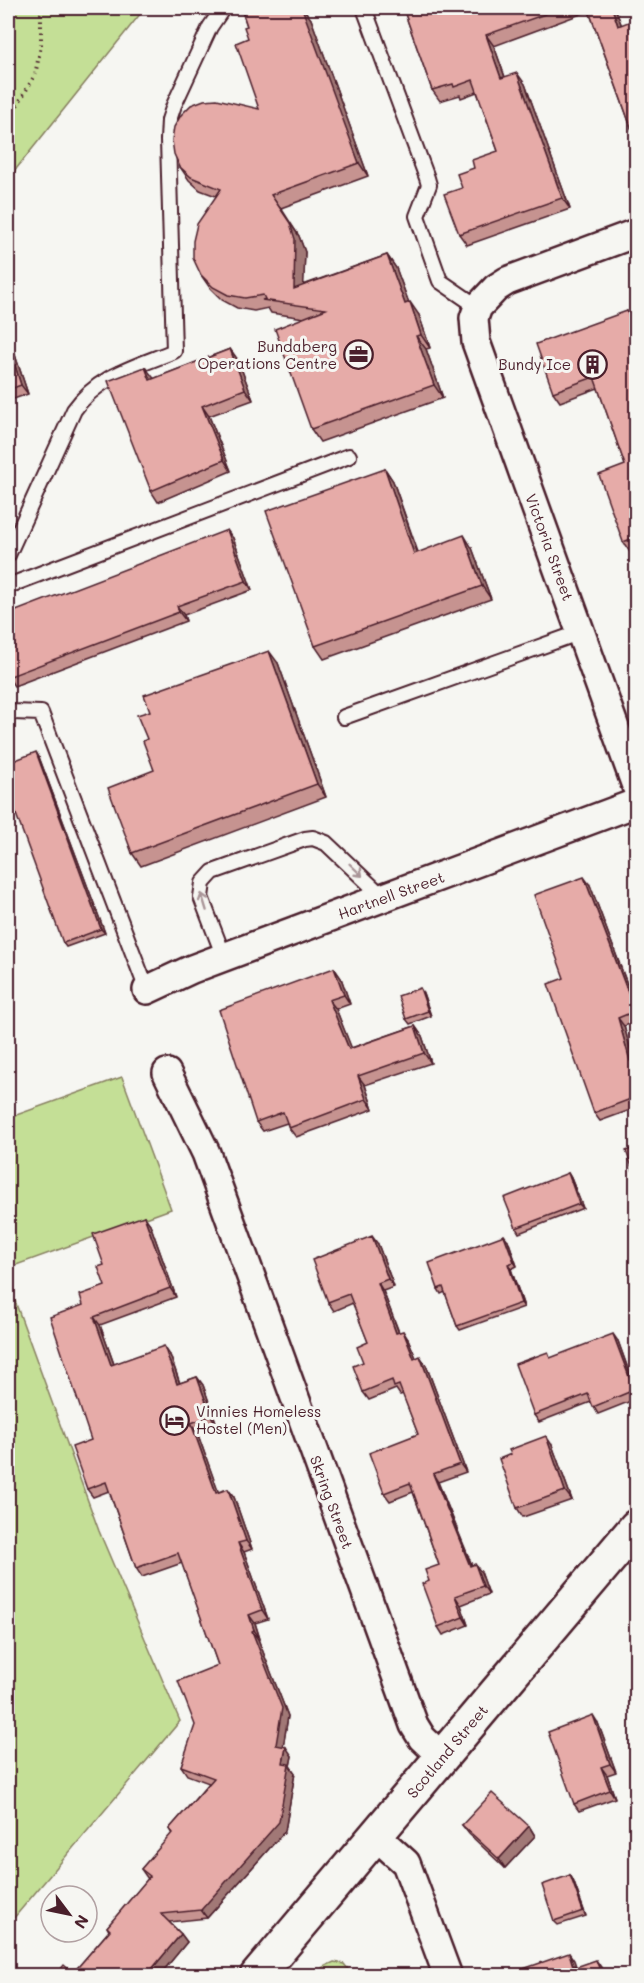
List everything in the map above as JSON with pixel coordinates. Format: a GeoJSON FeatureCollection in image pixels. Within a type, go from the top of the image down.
{"type":"FeatureCollection","features":[{"type":"Feature","properties":{"kind":"street"},"geometry":{"type":"LineString","coordinates":[[478,307],[486,297],[507,281],[636,233]]}},
{"type":"Feature","properties":{"kind":"street","name":"Victoria Street"},"geometry":{"type":"LineString","coordinates":[[478,307],[474,318],[476,342],[636,786]]}},
{"type":"Feature","properties":{"kind":"street","name":"Hartnell Street"},"geometry":{"type":"LineString","coordinates":[[147,990],[192,969],[636,803]]}},
{"type":"Feature","properties":{"kind":"street","name":"Skring Street"},"geometry":{"type":"LineString","coordinates":[[167,1073],[206,1153],[408,1711],[422,1738],[442,1757]]}},
{"type":"Feature","properties":{"kind":"street","name":"Scotland Street"},"geometry":{"type":"LineString","coordinates":[[257,1976],[636,1527]]}},
{"type":"Feature","properties":{"kind":"street"},"geometry":{"type":"LineString","coordinates":[[376,1836],[406,1863],[448,1976]]}},
{"type":"Feature","properties":{"kind":"lane"},"geometry":{"type":"LineString","coordinates":[[8,555],[74,410],[82,399],[103,381],[174,351],[168,140],[170,120],[174,105],[210,27],[223,8]]}},
{"type":"Feature","properties":{"kind":"lane"},"geometry":{"type":"LineString","coordinates":[[364,8],[428,178],[429,186],[417,216],[440,281],[478,307]]}},
{"type":"Feature","properties":{"kind":"lane"},"geometry":{"type":"LineString","coordinates":[[8,586],[349,456]]}},
{"type":"Feature","properties":{"kind":"lane"},"geometry":{"type":"LineString","coordinates":[[344,717],[581,632]]}},
{"type":"Feature","properties":{"kind":"lane"},"geometry":{"type":"LineString","coordinates":[[8,710],[42,713],[147,990]]}},
{"type":"Feature","properties":{"kind":"lane"},"geometry":{"type":"LineString","coordinates":[[224,957],[201,897],[203,883],[213,872],[313,838],[326,843],[383,897]]}},
{"type":"Feature","properties":{"kind":"path"},"geometry":{"type":"LineString","coordinates":[[8,121],[35,75],[41,46],[41,14],[44,8]]}},
{"type":"Feature","properties":{"kind":"green space"},"geometry":{"type":"Polygon","coordinates":[[[8,8],[145,8],[8,179],[8,8]]]}},
{"type":"Feature","properties":{"kind":"green space"},"geometry":{"type":"Polygon","coordinates":[[[122,1077],[171,1209],[8,1268],[8,1118],[122,1077]]]}},
{"type":"Feature","properties":{"kind":"green space"},"geometry":{"type":"Polygon","coordinates":[[[8,1282],[99,1531],[180,1721],[43,1884],[39,1884],[39,1888],[8,1925],[8,1282]]]}},
{"type":"Feature","properties":{"kind":"green space"},"geometry":{"type":"Polygon","coordinates":[[[334,1962],[344,1964],[353,1975],[316,1975],[323,1967],[334,1962]]]}},
{"type":"Feature","properties":{"kind":"building"},"geometry":{"type":"Polygon","coordinates":[[[241,8],[302,8],[359,163],[271,195],[290,223],[295,239],[294,289],[387,255],[405,304],[410,302],[421,335],[416,336],[434,385],[311,429],[275,329],[326,309],[262,300],[265,299],[263,295],[245,298],[228,295],[213,287],[201,275],[193,258],[193,241],[197,224],[221,189],[191,177],[180,167],[174,154],[172,140],[174,127],[191,105],[204,100],[217,99],[259,109],[236,43],[248,38],[241,8]]]}},
{"type":"Feature","properties":{"kind":"building"},"geometry":{"type":"Polygon","coordinates":[[[403,8],[562,8],[486,35],[501,78],[517,73],[562,198],[459,234],[444,194],[462,188],[457,174],[474,168],[472,160],[498,151],[473,80],[454,87],[453,84],[432,90],[403,8]]]}},
{"type":"Feature","properties":{"kind":"building"},"geometry":{"type":"Polygon","coordinates":[[[588,8],[612,8],[618,26],[636,19],[636,141],[588,8]]]}},
{"type":"Feature","properties":{"kind":"building"},"geometry":{"type":"Polygon","coordinates":[[[627,311],[632,324],[636,322],[636,537],[623,542],[599,475],[625,465],[594,377],[553,392],[536,344],[627,311]]]}},
{"type":"Feature","properties":{"kind":"building"},"geometry":{"type":"Polygon","coordinates":[[[8,344],[21,385],[8,390],[8,344]]]}},
{"type":"Feature","properties":{"kind":"building"},"geometry":{"type":"Polygon","coordinates":[[[230,349],[245,389],[202,406],[224,460],[151,491],[108,381],[145,367],[150,380],[230,349]]]}},
{"type":"Feature","properties":{"kind":"building"},"geometry":{"type":"Polygon","coordinates":[[[385,469],[414,554],[464,535],[482,586],[315,646],[266,511],[385,469]]]}},
{"type":"Feature","properties":{"kind":"building"},"geometry":{"type":"Polygon","coordinates":[[[227,530],[246,581],[177,606],[179,612],[8,677],[8,614],[227,530]]]}},
{"type":"Feature","properties":{"kind":"building"},"geometry":{"type":"Polygon","coordinates":[[[269,651],[317,784],[132,853],[108,788],[154,770],[143,741],[147,739],[137,715],[150,711],[144,695],[269,651]]]}},
{"type":"Feature","properties":{"kind":"building"},"geometry":{"type":"Polygon","coordinates":[[[36,752],[101,929],[63,943],[8,792],[8,763],[36,752]]]}},
{"type":"Feature","properties":{"kind":"building"},"geometry":{"type":"Polygon","coordinates":[[[584,877],[635,1011],[618,1018],[630,1061],[636,1058],[636,1097],[594,1113],[548,984],[564,978],[534,895],[584,877]]]}},
{"type":"Feature","properties":{"kind":"building"},"geometry":{"type":"Polygon","coordinates":[[[334,968],[344,995],[329,1000],[349,1049],[415,1026],[424,1053],[358,1076],[366,1099],[289,1128],[283,1112],[256,1122],[219,1010],[334,968]]]}},
{"type":"Feature","properties":{"kind":"building"},"geometry":{"type":"Polygon","coordinates":[[[420,988],[428,1011],[406,1019],[398,996],[420,988]]]}},
{"type":"Feature","properties":{"kind":"building"},"geometry":{"type":"Polygon","coordinates":[[[636,1147],[636,1175],[635,1175],[626,1151],[636,1147]]]}},
{"type":"Feature","properties":{"kind":"building"},"geometry":{"type":"Polygon","coordinates":[[[568,1173],[579,1204],[516,1228],[504,1198],[568,1173]]]}},
{"type":"Feature","properties":{"kind":"building"},"geometry":{"type":"Polygon","coordinates":[[[144,1216],[170,1288],[94,1317],[111,1365],[164,1346],[177,1384],[197,1377],[211,1416],[191,1423],[216,1493],[228,1489],[246,1541],[238,1543],[262,1610],[249,1615],[254,1630],[252,1631],[282,1708],[276,1745],[286,1747],[283,1763],[289,1764],[279,1822],[201,1910],[161,1914],[181,1934],[146,1976],[55,1976],[64,1965],[73,1973],[99,1944],[110,1930],[107,1927],[150,1876],[141,1869],[172,1833],[169,1829],[214,1778],[181,1766],[195,1725],[178,1681],[218,1665],[178,1553],[136,1568],[106,1482],[87,1489],[72,1447],[91,1440],[50,1317],[83,1305],[80,1295],[105,1286],[98,1267],[104,1265],[93,1234],[144,1216]]]}},
{"type":"Feature","properties":{"kind":"building"},"geometry":{"type":"Polygon","coordinates":[[[504,1235],[514,1262],[508,1264],[521,1303],[457,1326],[443,1287],[438,1289],[429,1263],[504,1235]]]}},
{"type":"Feature","properties":{"kind":"building"},"geometry":{"type":"Polygon","coordinates":[[[372,1236],[388,1279],[378,1283],[396,1333],[403,1331],[414,1359],[420,1356],[460,1464],[433,1474],[470,1566],[475,1564],[483,1586],[455,1596],[463,1617],[438,1627],[422,1584],[429,1581],[425,1570],[439,1565],[410,1483],[384,1493],[369,1453],[418,1434],[399,1385],[394,1387],[392,1380],[363,1392],[353,1366],[363,1362],[357,1347],[368,1342],[349,1294],[328,1302],[312,1260],[372,1236]]]}},
{"type":"Feature","properties":{"kind":"building"},"geometry":{"type":"Polygon","coordinates":[[[613,1334],[634,1390],[593,1407],[588,1394],[534,1415],[515,1364],[548,1352],[550,1358],[613,1334]]]}},
{"type":"Feature","properties":{"kind":"building"},"geometry":{"type":"Polygon","coordinates":[[[546,1436],[565,1491],[517,1508],[499,1459],[511,1454],[509,1450],[546,1436]]]}},
{"type":"Feature","properties":{"kind":"building"},"geometry":{"type":"Polygon","coordinates":[[[593,1715],[610,1764],[601,1767],[610,1790],[574,1804],[548,1732],[593,1715]]]}},
{"type":"Feature","properties":{"kind":"building"},"geometry":{"type":"Polygon","coordinates":[[[492,1793],[529,1826],[499,1859],[462,1825],[492,1793]]]}},
{"type":"Feature","properties":{"kind":"building"},"geometry":{"type":"Polygon","coordinates":[[[570,1875],[583,1911],[554,1921],[542,1885],[570,1875]]]}},
{"type":"Feature","properties":{"kind":"building"},"geometry":{"type":"Polygon","coordinates":[[[569,1953],[573,1966],[576,1967],[596,1960],[602,1976],[525,1976],[523,1969],[569,1953]]]}},
{"type":"Feature","properties":{"kind":"place","name":"Bundaberg Operations Centre"},"geometry":{"type":"Point","coordinates":[358,355]}},
{"type":"Feature","properties":{"kind":"place","name":"Bundy Ice"},"geometry":{"type":"Point","coordinates":[592,364]}},
{"type":"Feature","properties":{"kind":"place","name":"Vinnies Homeless Hostel (Men)"},"geometry":{"type":"Point","coordinates":[175,1420]}}]}
